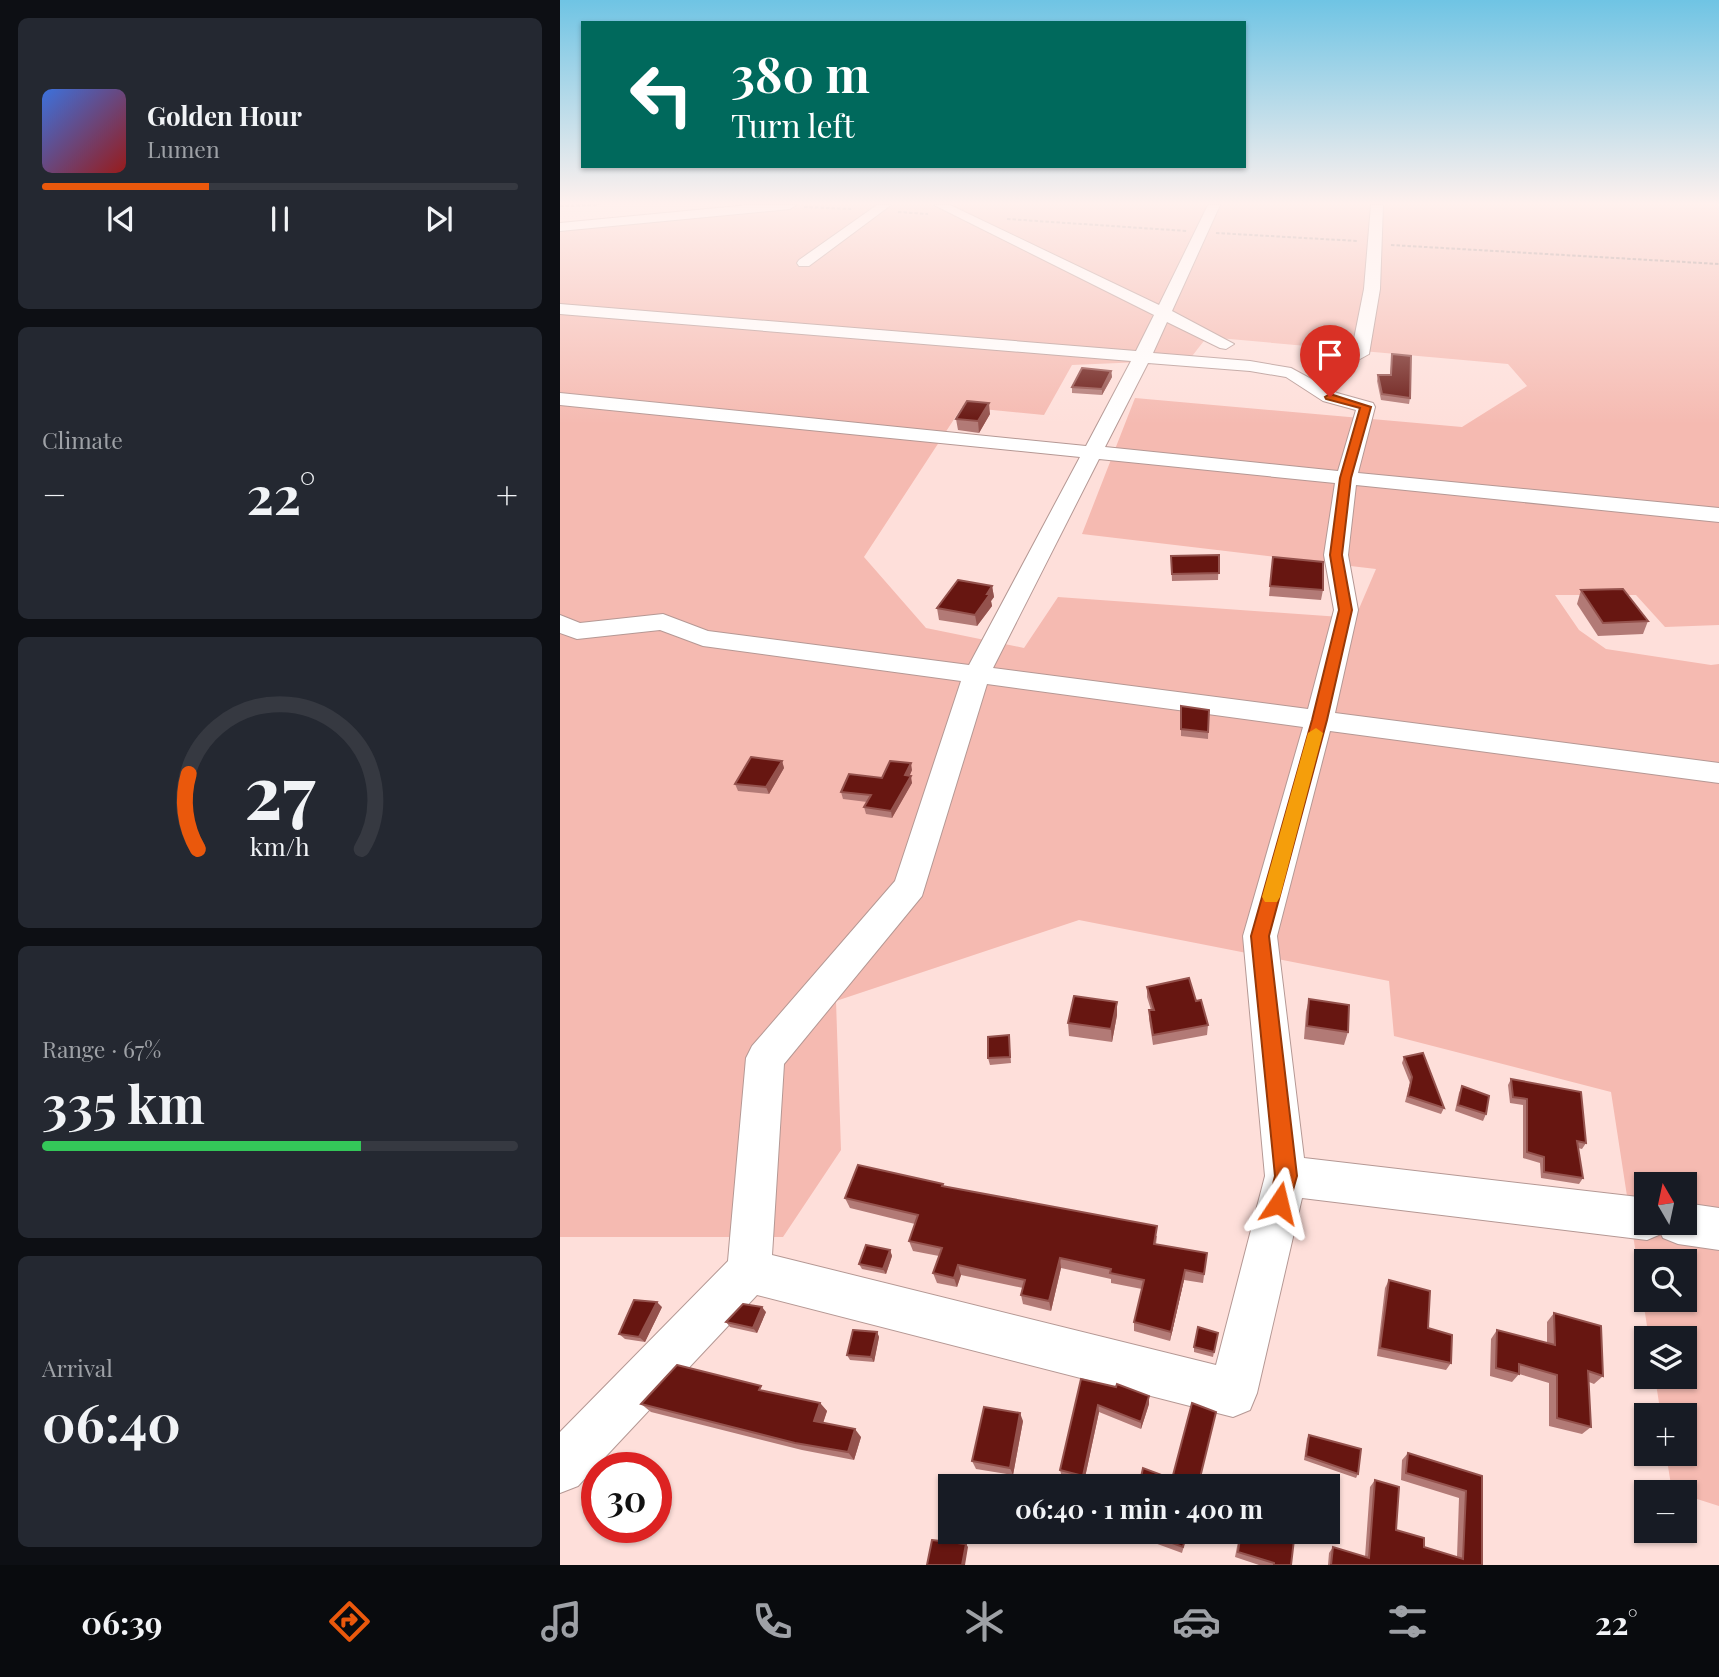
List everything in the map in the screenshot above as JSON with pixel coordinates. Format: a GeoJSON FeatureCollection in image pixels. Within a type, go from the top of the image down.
{"type":"FeatureCollection","features":[{"type":"Feature","properties":{"kind":"street"},"geometry":{"type":"LineString","coordinates":[[1092,278],[1226,344]]}},
{"type":"Feature","properties":{"kind":"street"},"geometry":{"type":"LineString","coordinates":[[560,1468],[749,1271],[765,1058],[910,887],[976,674],[1142,357],[1179,278]]}},
{"type":"Feature","properties":{"kind":"street"},"geometry":{"type":"LineString","coordinates":[[1360,354],[1372,278]]}},
{"type":"Feature","properties":{"kind":"street"},"geometry":{"type":"LineString","coordinates":[[560,309],[1250,366],[1290,373],[1330,397],[1365,404],[1346,478],[1336,555],[1346,610],[1260,936],[1286,1176],[1233,1393],[749,1271]]}},
{"type":"Feature","properties":{"kind":"street"},"geometry":{"type":"LineString","coordinates":[[560,399],[1719,515]]}},
{"type":"Feature","properties":{"kind":"street"},"geometry":{"type":"LineString","coordinates":[[560,623],[577,631],[663,622],[703,638],[1719,773]]}},
{"type":"Feature","properties":{"kind":"street"},"geometry":{"type":"LineString","coordinates":[[1286,1176],[1634,1217]]}},
{"type":"Feature","properties":{"kind":"street"},"geometry":{"type":"LineString","coordinates":[[1698,1226],[1719,1229]]}},
{"type":"Feature","properties":{"kind":"shaded area"},"geometry":{"type":"Polygon","coordinates":[[[560,278],[1719,278],[1719,625],[1665,627],[1636,595],[1555,595],[1579,630],[1606,649],[1719,664],[1719,1506],[1697,1499],[1697,1480],[1670,1480],[1668,1466],[1697,1466],[1697,1403],[1659,1403],[1657,1389],[1697,1389],[1697,1326],[1647,1326],[1645,1312],[1697,1312],[1697,1249],[1635,1249],[1611,1092],[1394,1036],[1389,981],[1079,920],[836,1001],[841,1150],[783,1237],[560,1237],[560,278]],[[1207,337],[1189,360],[1072,365],[1044,415],[962,407],[864,557],[926,628],[1024,648],[1058,597],[1355,618],[1376,569],[1082,534],[1135,398],[1462,427],[1527,386],[1508,364],[1207,337]]]}},
{"type":"Feature","properties":{"kind":"building"},"geometry":{"type":"Polygon","coordinates":[[[1392,354],[1411,356],[1410,398],[1382,394],[1378,375],[1391,375],[1392,354]]]}},
{"type":"Feature","properties":{"kind":"building"},"geometry":{"type":"Polygon","coordinates":[[[1082,368],[1111,371],[1102,389],[1072,387],[1082,368]]]}},
{"type":"Feature","properties":{"kind":"building"},"geometry":{"type":"Polygon","coordinates":[[[967,401],[989,403],[978,421],[956,419],[967,401]]]}},
{"type":"Feature","properties":{"kind":"building"},"geometry":{"type":"Polygon","coordinates":[[[1219,555],[1219,573],[1172,574],[1171,556],[1219,555]]]}},
{"type":"Feature","properties":{"kind":"building"},"geometry":{"type":"Polygon","coordinates":[[[1273,557],[1323,562],[1323,590],[1270,586],[1273,557]]]}},
{"type":"Feature","properties":{"kind":"building"},"geometry":{"type":"Polygon","coordinates":[[[958,580],[992,586],[987,594],[990,594],[975,615],[937,608],[958,580]]]}},
{"type":"Feature","properties":{"kind":"building"},"geometry":{"type":"Polygon","coordinates":[[[1623,589],[1648,621],[1603,623],[1581,590],[1623,589]]]}},
{"type":"Feature","properties":{"kind":"building"},"geometry":{"type":"Polygon","coordinates":[[[1181,706],[1209,710],[1208,732],[1181,729],[1181,706]]]}},
{"type":"Feature","properties":{"kind":"building"},"geometry":{"type":"Polygon","coordinates":[[[751,757],[782,761],[766,787],[735,784],[751,757]]]}},
{"type":"Feature","properties":{"kind":"building"},"geometry":{"type":"Polygon","coordinates":[[[890,761],[911,763],[905,775],[911,776],[891,811],[864,807],[871,795],[841,792],[849,774],[882,778],[890,761]]]}},
{"type":"Feature","properties":{"kind":"building"},"geometry":{"type":"Polygon","coordinates":[[[1189,978],[1196,1001],[1201,1000],[1208,1025],[1153,1035],[1149,1010],[1154,1010],[1147,987],[1189,978]]]}},
{"type":"Feature","properties":{"kind":"building"},"geometry":{"type":"Polygon","coordinates":[[[1074,996],[1117,1002],[1111,1029],[1068,1023],[1074,996]]]}},
{"type":"Feature","properties":{"kind":"building"},"geometry":{"type":"Polygon","coordinates":[[[1309,999],[1349,1005],[1348,1032],[1307,1026],[1309,999]]]}},
{"type":"Feature","properties":{"kind":"building"},"geometry":{"type":"Polygon","coordinates":[[[1009,1035],[1010,1057],[988,1058],[988,1037],[1009,1035]]]}},
{"type":"Feature","properties":{"kind":"building"},"geometry":{"type":"Polygon","coordinates":[[[1423,1053],[1444,1108],[1408,1096],[1412,1077],[1404,1057],[1423,1053]]]}},
{"type":"Feature","properties":{"kind":"building"},"geometry":{"type":"Polygon","coordinates":[[[1511,1079],[1581,1092],[1586,1143],[1577,1141],[1583,1178],[1544,1172],[1544,1157],[1527,1152],[1527,1099],[1513,1097],[1511,1079]]]}},
{"type":"Feature","properties":{"kind":"building"},"geometry":{"type":"Polygon","coordinates":[[[1462,1086],[1489,1096],[1486,1114],[1458,1105],[1462,1086]]]}},
{"type":"Feature","properties":{"kind":"building"},"geometry":{"type":"Polygon","coordinates":[[[858,1165],[943,1184],[942,1186],[1157,1226],[1154,1244],[1207,1253],[1204,1274],[1185,1270],[1171,1332],[1134,1322],[1144,1280],[1110,1273],[1111,1269],[1060,1258],[1049,1301],[1021,1295],[1025,1280],[958,1265],[954,1278],[933,1273],[942,1248],[909,1241],[918,1215],[845,1198],[858,1165]]]}},
{"type":"Feature","properties":{"kind":"building"},"geometry":{"type":"Polygon","coordinates":[[[866,1245],[890,1250],[883,1269],[859,1264],[866,1245]]]}},
{"type":"Feature","properties":{"kind":"building"},"geometry":{"type":"Polygon","coordinates":[[[1389,1280],[1430,1291],[1428,1328],[1452,1335],[1451,1363],[1380,1348],[1389,1280]]]}},
{"type":"Feature","properties":{"kind":"building"},"geometry":{"type":"Polygon","coordinates":[[[634,1300],[657,1302],[639,1337],[619,1334],[634,1300]]]}},
{"type":"Feature","properties":{"kind":"building"},"geometry":{"type":"Polygon","coordinates":[[[743,1304],[762,1307],[753,1328],[726,1322],[743,1304]]]}},
{"type":"Feature","properties":{"kind":"building"},"geometry":{"type":"Polygon","coordinates":[[[1554,1313],[1601,1326],[1603,1376],[1588,1371],[1591,1427],[1557,1418],[1557,1375],[1519,1364],[1519,1374],[1496,1368],[1497,1330],[1555,1345],[1554,1313]]]}},
{"type":"Feature","properties":{"kind":"building"},"geometry":{"type":"Polygon","coordinates":[[[1198,1327],[1218,1333],[1214,1352],[1194,1347],[1198,1327]]]}},
{"type":"Feature","properties":{"kind":"building"},"geometry":{"type":"Polygon","coordinates":[[[853,1330],[877,1332],[871,1357],[847,1355],[853,1330]]]}},
{"type":"Feature","properties":{"kind":"building"},"geometry":{"type":"Polygon","coordinates":[[[677,1365],[761,1386],[759,1390],[820,1403],[814,1421],[855,1429],[848,1452],[795,1443],[641,1404],[677,1365]]]}},
{"type":"Feature","properties":{"kind":"building"},"geometry":{"type":"Polygon","coordinates":[[[1081,1379],[1116,1387],[1117,1384],[1149,1396],[1141,1422],[1098,1405],[1083,1474],[1060,1470],[1081,1379]]]}},
{"type":"Feature","properties":{"kind":"building"},"geometry":{"type":"Polygon","coordinates":[[[1192,1403],[1216,1412],[1201,1474],[1173,1474],[1192,1403]]]}},
{"type":"Feature","properties":{"kind":"building"},"geometry":{"type":"Polygon","coordinates":[[[984,1407],[1020,1413],[1010,1468],[972,1461],[984,1407]]]}},
{"type":"Feature","properties":{"kind":"building"},"geometry":{"type":"Polygon","coordinates":[[[1309,1435],[1361,1449],[1358,1474],[1306,1456],[1309,1435]]]}},
{"type":"Feature","properties":{"kind":"building"},"geometry":{"type":"Polygon","coordinates":[[[1408,1453],[1482,1476],[1482,1565],[1331,1565],[1333,1547],[1369,1558],[1375,1480],[1399,1487],[1396,1530],[1424,1538],[1424,1547],[1463,1559],[1466,1491],[1406,1473],[1408,1453]]]}},
{"type":"Feature","properties":{"kind":"building"},"geometry":{"type":"Polygon","coordinates":[[[1143,1468],[1159,1474],[1142,1474],[1143,1468]]]}},
{"type":"Feature","properties":{"kind":"building"},"geometry":{"type":"Polygon","coordinates":[[[932,1540],[938,1541],[938,1544],[966,1544],[962,1565],[927,1565],[932,1540]]]}},
{"type":"Feature","properties":{"kind":"building"},"geometry":{"type":"Polygon","coordinates":[[[1239,1544],[1293,1544],[1291,1565],[1274,1565],[1238,1552],[1239,1544]]]}},
{"type":"Feature","properties":{"kind":"slow traffic"},"geometry":{"type":"LineString","coordinates":[[1271,897],[1316,733]]}},
{"type":"Feature","properties":{"kind":"route"},"geometry":{"type":"LineString","coordinates":[[1279,1203],[1286,1176],[1260,936],[1346,610],[1336,555],[1346,478],[1366,407],[1330,397]]}}]}
